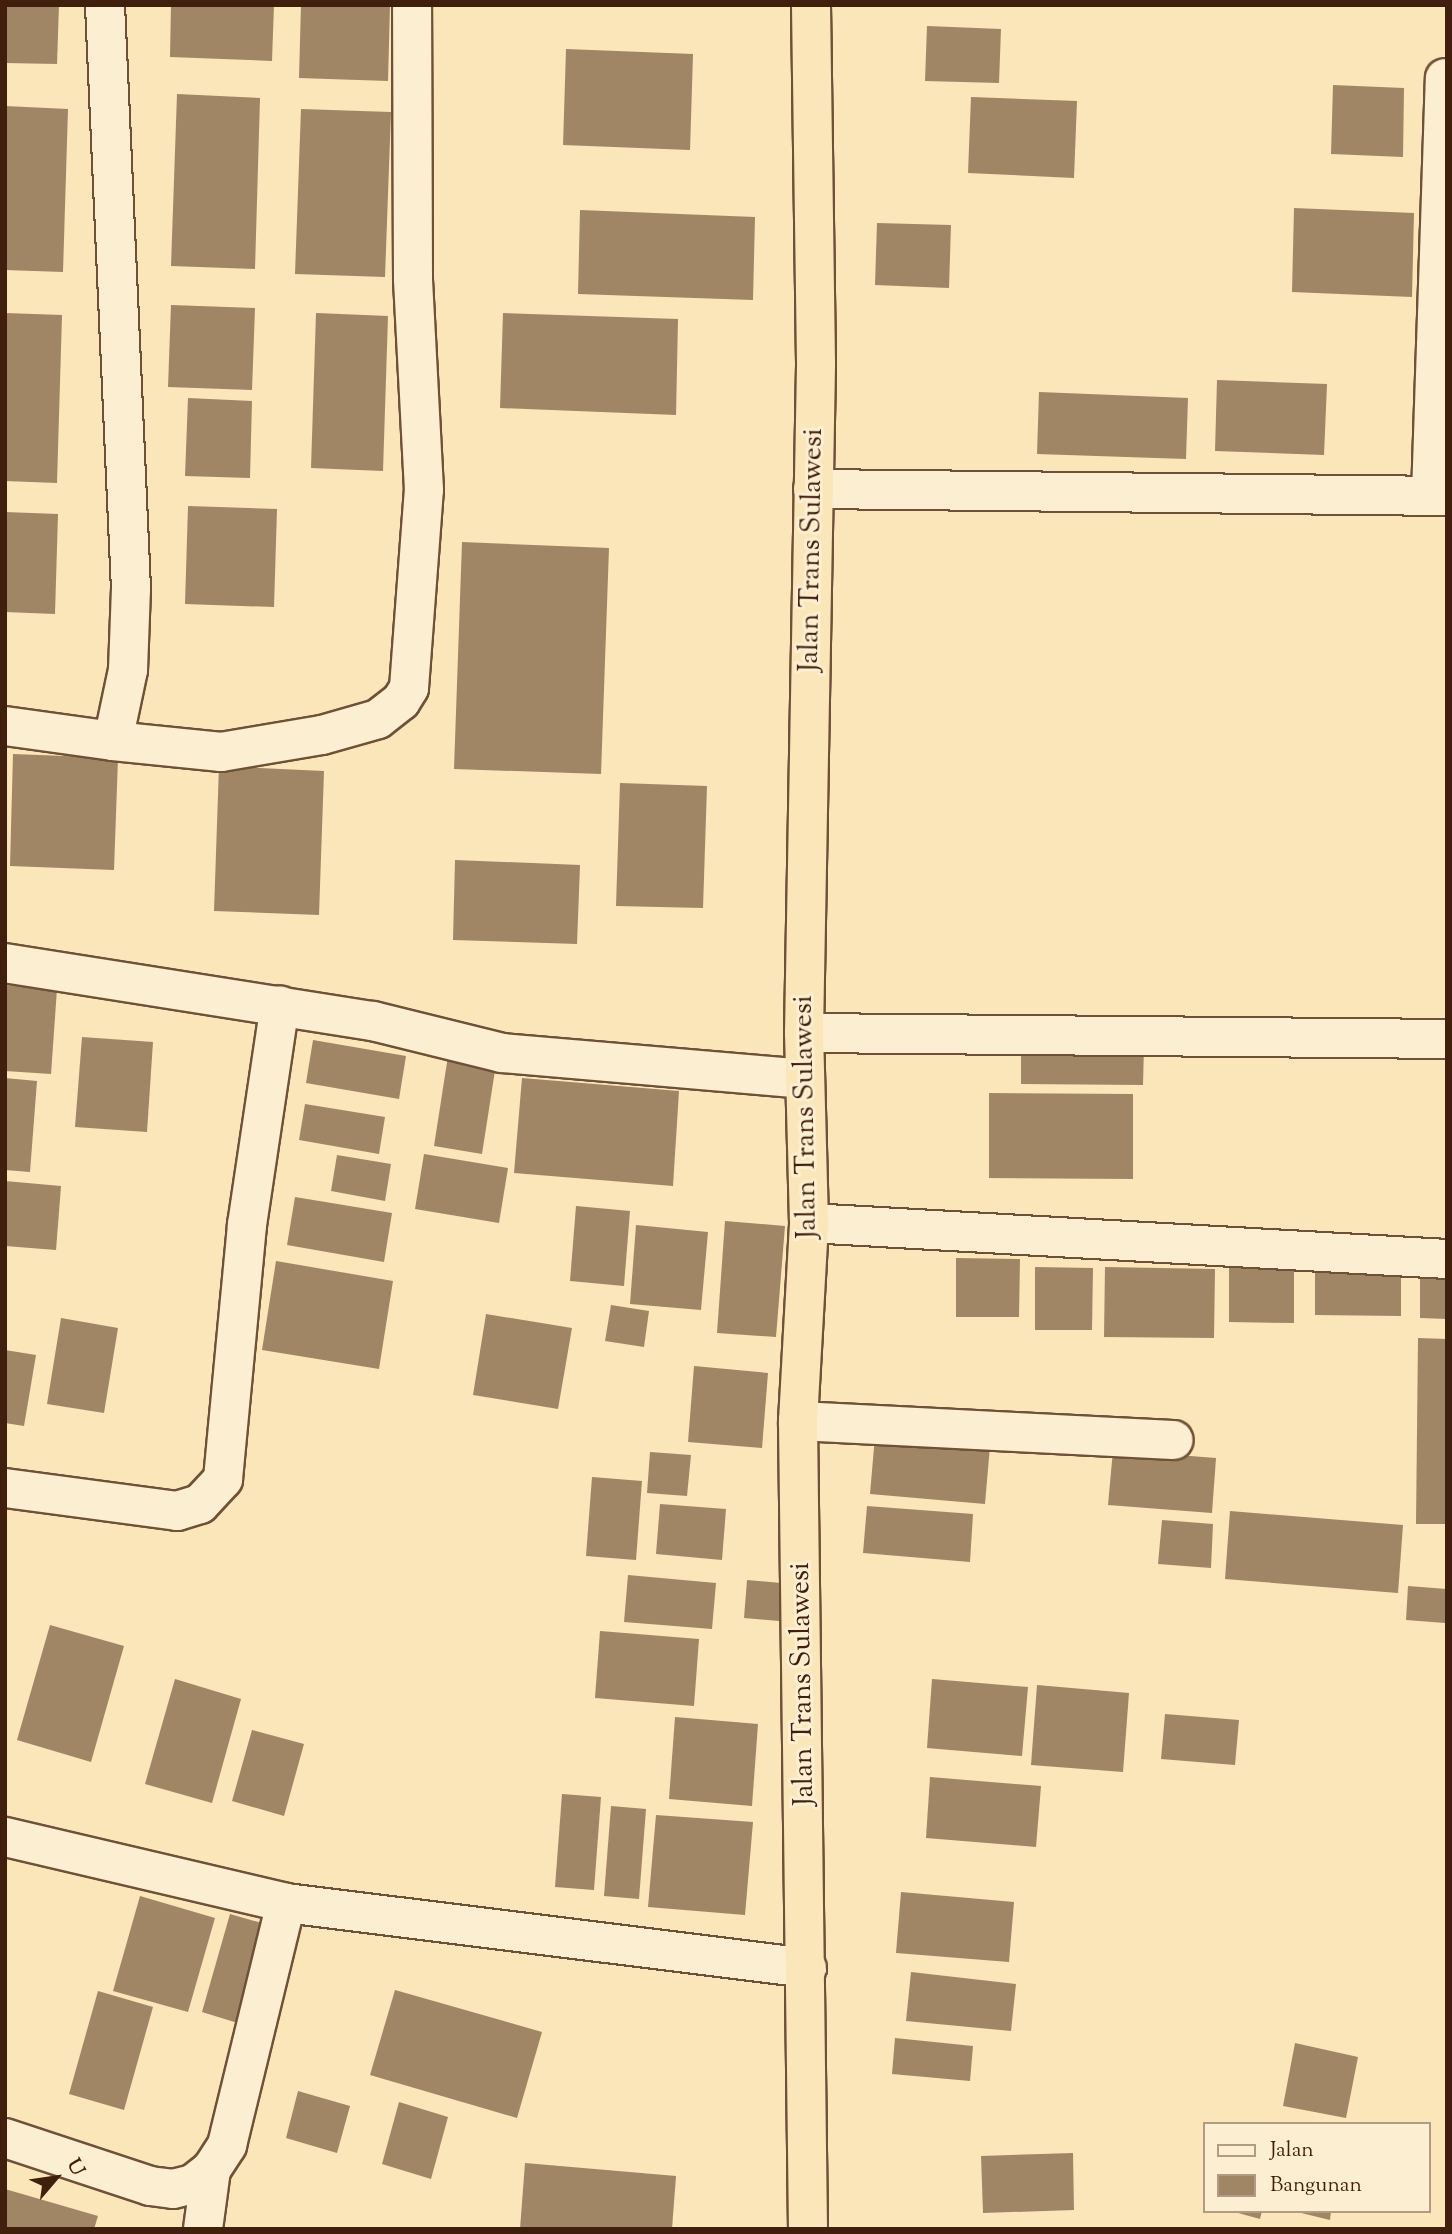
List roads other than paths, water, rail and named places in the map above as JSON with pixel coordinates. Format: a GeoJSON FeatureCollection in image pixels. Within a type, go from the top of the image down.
{"type":"FeatureCollection","features":[{"type":"Feature","properties":{"kind":"highway","name":"Jalan Trans Sulawesi"},"geometry":{"type":"LineString","coordinates":[[808,2229],[807,1968],[798,1421],[809,1223],[804,1033],[816,363],[811,5]]}},
{"type":"Feature","properties":{"kind":"street"},"geometry":{"type":"LineString","coordinates":[[105,5],[131,589],[128,670],[113,740]]}},
{"type":"Feature","properties":{"kind":"street"},"geometry":{"type":"LineString","coordinates":[[5,726],[221,752],[322,735],[378,719],[401,701],[409,688],[424,490],[412,279],[412,5]]}},
{"type":"Feature","properties":{"kind":"street"},"geometry":{"type":"LineString","coordinates":[[813,489],[1439,496],[1445,78]]}},
{"type":"Feature","properties":{"kind":"street"},"geometry":{"type":"LineString","coordinates":[[5,963],[373,1021],[502,1053],[804,1079]]}},
{"type":"Feature","properties":{"kind":"street"},"geometry":{"type":"LineString","coordinates":[[5,1488],[177,1511],[200,1503],[223,1479],[247,1225],[280,1005]]}},
{"type":"Feature","properties":{"kind":"street"},"geometry":{"type":"LineString","coordinates":[[804,1033],[1447,1039]]}},
{"type":"Feature","properties":{"kind":"street"},"geometry":{"type":"LineString","coordinates":[[809,1223],[1447,1259]]}},
{"type":"Feature","properties":{"kind":"street"},"geometry":{"type":"LineString","coordinates":[[798,1421],[1174,1440]]}},
{"type":"Feature","properties":{"kind":"street"},"geometry":{"type":"LineString","coordinates":[[5,1837],[286,1903],[807,1968]]}},
{"type":"Feature","properties":{"kind":"street"},"geometry":{"type":"LineString","coordinates":[[5,2138],[150,2186],[173,2189],[193,2184],[211,2170],[227,2145],[286,1903]]}},
{"type":"Feature","properties":{"kind":"street"},"geometry":{"type":"LineString","coordinates":[[203,2229],[211,2170]]}}]}
